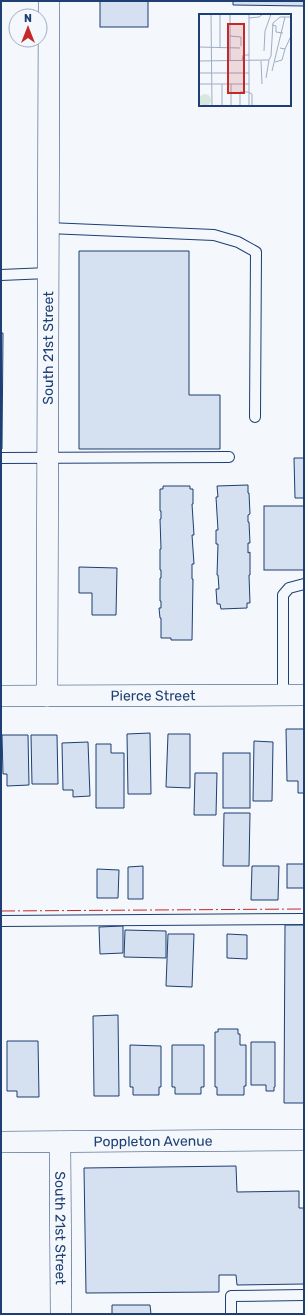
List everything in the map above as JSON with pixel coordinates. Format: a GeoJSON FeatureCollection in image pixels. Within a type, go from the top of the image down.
{"type":"FeatureCollection","features":[{"type":"Feature","properties":{"kind":"street","name":"South 21st Street"},"geometry":{"type":"LineString","coordinates":[[47,696],[49,1]]}},
{"type":"Feature","properties":{"kind":"street","name":"Pierce Street"},"geometry":{"type":"LineString","coordinates":[[1,696],[304,696]]}},
{"type":"Feature","properties":{"kind":"street","name":"Poppleton Avenue"},"geometry":{"type":"LineString","coordinates":[[1,1142],[304,1140]]}},
{"type":"Feature","properties":{"kind":"street","name":"South 21st Street"},"geometry":{"type":"LineString","coordinates":[[60,1142],[61,1314]]}},
{"type":"Feature","properties":{"kind":"lane"},"geometry":{"type":"LineString","coordinates":[[48,228],[214,235],[238,242],[256,252],[255,417]]}},
{"type":"Feature","properties":{"kind":"lane"},"geometry":{"type":"LineString","coordinates":[[1,275],[48,273]]}},
{"type":"Feature","properties":{"kind":"lane"},"geometry":{"type":"LineString","coordinates":[[1,458],[229,457]]}},
{"type":"Feature","properties":{"kind":"lane"},"geometry":{"type":"LineString","coordinates":[[284,696],[283,595],[289,588],[304,584]]}},
{"type":"Feature","properties":{"kind":"lane"},"geometry":{"type":"LineString","coordinates":[[1,921],[304,919]]}},
{"type":"Feature","properties":{"kind":"lane"},"geometry":{"type":"LineString","coordinates":[[231,1314],[231,1296],[304,1295]]}},
{"type":"Feature","properties":{"kind":"building"},"geometry":{"type":"Polygon","coordinates":[[[100,1],[148,1],[148,27],[100,27],[100,1]]]}},
{"type":"Feature","properties":{"kind":"building"},"geometry":{"type":"Polygon","coordinates":[[[233,1],[304,1],[304,6],[233,5],[233,1]]]}},
{"type":"Feature","properties":{"kind":"building"},"geometry":{"type":"Polygon","coordinates":[[[79,251],[189,251],[189,395],[220,395],[220,449],[79,449],[79,251]]]}},
{"type":"Feature","properties":{"kind":"building"},"geometry":{"type":"Polygon","coordinates":[[[1,333],[3,333],[2,449],[1,449],[1,333]]]}},
{"type":"Feature","properties":{"kind":"building"},"geometry":{"type":"Polygon","coordinates":[[[294,458],[304,458],[304,498],[295,498],[294,458]]]}},
{"type":"Feature","properties":{"kind":"building"},"geometry":{"type":"Polygon","coordinates":[[[248,485],[250,514],[248,515],[250,543],[248,543],[248,553],[250,552],[250,603],[247,603],[247,608],[221,609],[220,604],[217,604],[216,589],[219,589],[217,575],[218,544],[216,544],[216,530],[218,530],[216,497],[218,497],[217,486],[248,485]]]}},
{"type":"Feature","properties":{"kind":"building"},"geometry":{"type":"Polygon","coordinates":[[[163,486],[190,486],[190,489],[193,489],[192,504],[194,535],[192,535],[194,564],[192,564],[192,640],[171,640],[171,638],[161,638],[161,618],[159,608],[161,608],[160,489],[163,489],[163,486]]]}},
{"type":"Feature","properties":{"kind":"building"},"geometry":{"type":"Polygon","coordinates":[[[264,506],[304,506],[304,570],[264,570],[264,506]]]}},
{"type":"Feature","properties":{"kind":"building"},"geometry":{"type":"Polygon","coordinates":[[[79,567],[117,568],[116,615],[92,615],[92,593],[79,593],[79,567]]]}},
{"type":"Feature","properties":{"kind":"building"},"geometry":{"type":"Polygon","coordinates":[[[286,729],[304,729],[304,793],[298,793],[298,781],[287,781],[286,729]]]}},
{"type":"Feature","properties":{"kind":"building"},"geometry":{"type":"Polygon","coordinates":[[[150,733],[151,794],[128,794],[127,734],[150,733]]]}},
{"type":"Feature","properties":{"kind":"building"},"geometry":{"type":"Polygon","coordinates":[[[168,734],[190,734],[190,788],[166,787],[168,734]]]}},
{"type":"Feature","properties":{"kind":"building"},"geometry":{"type":"Polygon","coordinates":[[[2,735],[28,735],[29,785],[7,786],[7,774],[3,774],[2,735]]]}},
{"type":"Feature","properties":{"kind":"building"},"geometry":{"type":"Polygon","coordinates":[[[31,735],[57,735],[58,784],[32,784],[31,735]]]}},
{"type":"Feature","properties":{"kind":"building"},"geometry":{"type":"Polygon","coordinates":[[[254,741],[273,742],[272,801],[253,801],[254,741]]]}},
{"type":"Feature","properties":{"kind":"building"},"geometry":{"type":"Polygon","coordinates":[[[88,742],[90,796],[73,797],[73,790],[63,790],[62,743],[88,742]]]}},
{"type":"Feature","properties":{"kind":"building"},"geometry":{"type":"Polygon","coordinates":[[[96,744],[111,744],[111,753],[124,753],[124,808],[96,808],[96,744]]]}},
{"type":"Feature","properties":{"kind":"building"},"geometry":{"type":"Polygon","coordinates":[[[223,753],[250,753],[250,808],[223,808],[223,753]]]}},
{"type":"Feature","properties":{"kind":"building"},"geometry":{"type":"Polygon","coordinates":[[[195,773],[217,773],[216,815],[194,815],[195,773]]]}},
{"type":"Feature","properties":{"kind":"building"},"geometry":{"type":"Polygon","coordinates":[[[224,813],[250,813],[249,866],[223,866],[224,813]]]}},
{"type":"Feature","properties":{"kind":"building"},"geometry":{"type":"Polygon","coordinates":[[[287,864],[304,864],[304,888],[287,888],[287,864]]]}},
{"type":"Feature","properties":{"kind":"building"},"geometry":{"type":"Polygon","coordinates":[[[143,866],[143,899],[128,899],[128,867],[143,866]]]}},
{"type":"Feature","properties":{"kind":"building"},"geometry":{"type":"Polygon","coordinates":[[[252,866],[279,866],[278,900],[251,900],[252,866]]]}},
{"type":"Feature","properties":{"kind":"building"},"geometry":{"type":"Polygon","coordinates":[[[97,869],[119,870],[118,898],[97,898],[97,869]]]}},
{"type":"Feature","properties":{"kind":"building"},"geometry":{"type":"Polygon","coordinates":[[[285,925],[304,925],[304,1103],[284,1103],[285,925]]]}},
{"type":"Feature","properties":{"kind":"building"},"geometry":{"type":"Polygon","coordinates":[[[123,926],[123,953],[100,954],[99,927],[123,926]]]}},
{"type":"Feature","properties":{"kind":"building"},"geometry":{"type":"Polygon","coordinates":[[[125,930],[166,931],[166,958],[124,957],[125,930]]]}},
{"type":"Feature","properties":{"kind":"building"},"geometry":{"type":"Polygon","coordinates":[[[168,934],[194,934],[192,987],[166,986],[168,934]]]}},
{"type":"Feature","properties":{"kind":"building"},"geometry":{"type":"Polygon","coordinates":[[[227,934],[247,935],[247,959],[227,958],[227,934]]]}},
{"type":"Feature","properties":{"kind":"building"},"geometry":{"type":"Polygon","coordinates":[[[118,1015],[119,1096],[94,1096],[93,1016],[118,1015]]]}},
{"type":"Feature","properties":{"kind":"building"},"geometry":{"type":"Polygon","coordinates":[[[218,1029],[238,1029],[238,1034],[240,1034],[240,1045],[246,1045],[246,1086],[244,1086],[244,1095],[217,1095],[217,1087],[215,1087],[215,1032],[218,1032],[218,1029]]]}},
{"type":"Feature","properties":{"kind":"building"},"geometry":{"type":"Polygon","coordinates":[[[7,1041],[38,1041],[39,1097],[17,1097],[17,1091],[7,1091],[7,1041]]]}},
{"type":"Feature","properties":{"kind":"building"},"geometry":{"type":"Polygon","coordinates":[[[251,1042],[275,1042],[274,1091],[266,1091],[266,1085],[251,1085],[251,1042]]]}},
{"type":"Feature","properties":{"kind":"building"},"geometry":{"type":"Polygon","coordinates":[[[130,1045],[161,1046],[161,1087],[159,1087],[159,1095],[133,1095],[133,1087],[130,1087],[130,1045]]]}},
{"type":"Feature","properties":{"kind":"building"},"geometry":{"type":"Polygon","coordinates":[[[172,1045],[204,1045],[204,1087],[201,1087],[201,1094],[175,1094],[175,1087],[172,1087],[172,1045]]]}},
{"type":"Feature","properties":{"kind":"building"},"geometry":{"type":"Polygon","coordinates":[[[236,1166],[237,1192],[299,1191],[299,1208],[304,1208],[304,1284],[237,1285],[236,1275],[219,1275],[219,1292],[86,1293],[84,1168],[236,1166]]]}},
{"type":"Feature","properties":{"kind":"building"},"geometry":{"type":"Polygon","coordinates":[[[112,1305],[150,1305],[151,1314],[112,1314],[112,1305]]]}},
{"type":"Feature","properties":{"kind":"power"},"geometry":{"type":"LineString","coordinates":[[1,911],[304,909]]}}]}
